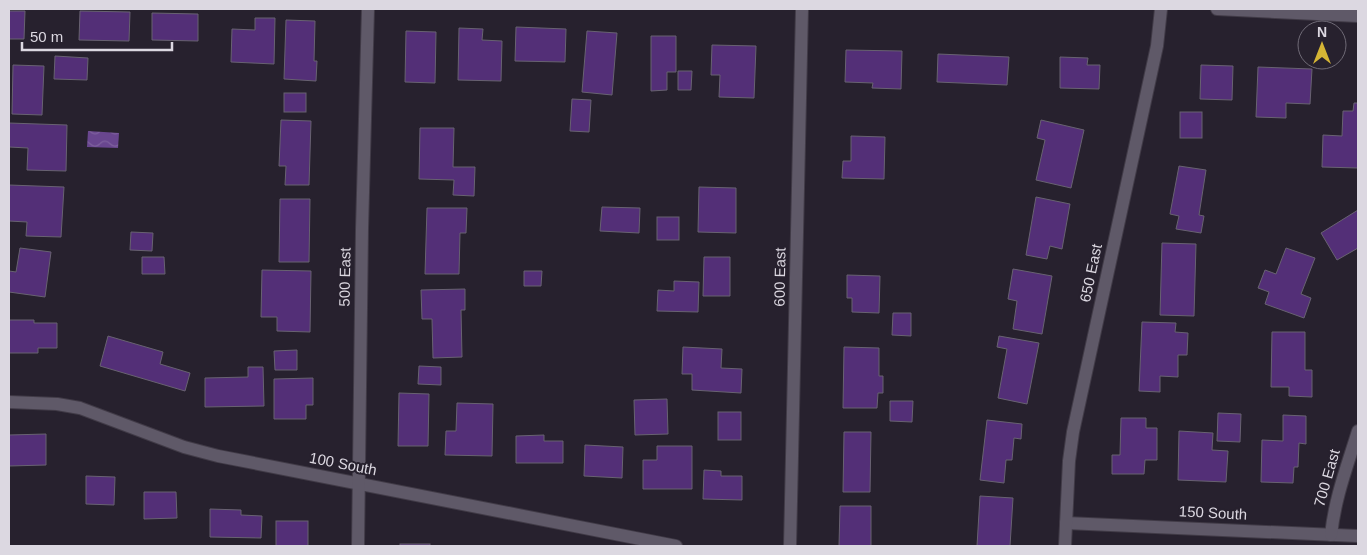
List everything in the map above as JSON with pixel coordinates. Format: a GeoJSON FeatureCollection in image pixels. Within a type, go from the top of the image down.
{"type":"FeatureCollection","features":[{"type":"Feature","properties":{"kind":"street","name":"500 East"},"geometry":{"type":"LineString","coordinates":[[358,546],[368,9]]}},
{"type":"Feature","properties":{"kind":"street","name":"600 East"},"geometry":{"type":"LineString","coordinates":[[790,546],[802,9]]}},
{"type":"Feature","properties":{"kind":"street","name":"650 East"},"geometry":{"type":"LineString","coordinates":[[1065,546],[1070,446],[1158,46],[1161,9]]}},
{"type":"Feature","properties":{"kind":"street"},"geometry":{"type":"LineString","coordinates":[[1217,9],[1358,16]]}},
{"type":"Feature","properties":{"kind":"street","name":"100 South"},"geometry":{"type":"LineString","coordinates":[[9,402],[69,406],[201,452],[676,546]]}},
{"type":"Feature","properties":{"kind":"street","name":"700 East"},"geometry":{"type":"LineString","coordinates":[[1331,535],[1334,508],[1358,431]]}},
{"type":"Feature","properties":{"kind":"street","name":"150 South"},"geometry":{"type":"LineString","coordinates":[[1066,523],[1358,536]]}},
{"type":"Feature","properties":{"kind":"water"},"geometry":{"type":"Polygon","coordinates":[[[88,131],[119,133],[118,148],[87,147],[88,131]]]}},
{"type":"Feature","properties":{"kind":"building"},"geometry":{"type":"Polygon","coordinates":[[[9,11],[25,11],[24,39],[9,39],[9,11]]]}},
{"type":"Feature","properties":{"kind":"building"},"geometry":{"type":"Polygon","coordinates":[[[80,11],[130,12],[129,41],[79,40],[80,11]]]}},
{"type":"Feature","properties":{"kind":"building"},"geometry":{"type":"Polygon","coordinates":[[[152,13],[198,14],[198,41],[152,40],[152,13]]]}},
{"type":"Feature","properties":{"kind":"building"},"geometry":{"type":"Polygon","coordinates":[[[255,18],[275,18],[274,64],[231,62],[232,29],[255,30],[255,18]]]}},
{"type":"Feature","properties":{"kind":"building"},"geometry":{"type":"Polygon","coordinates":[[[286,20],[315,21],[314,61],[317,61],[316,81],[284,79],[286,20]]]}},
{"type":"Feature","properties":{"kind":"building"},"geometry":{"type":"Polygon","coordinates":[[[516,27],[566,29],[565,62],[515,61],[516,27]]]}},
{"type":"Feature","properties":{"kind":"building"},"geometry":{"type":"Polygon","coordinates":[[[459,28],[483,29],[482,40],[502,41],[501,81],[458,80],[459,28]]]}},
{"type":"Feature","properties":{"kind":"building"},"geometry":{"type":"Polygon","coordinates":[[[406,31],[436,32],[435,83],[405,82],[406,31]]]}},
{"type":"Feature","properties":{"kind":"building"},"geometry":{"type":"Polygon","coordinates":[[[587,31],[617,33],[612,95],[582,92],[587,31]]]}},
{"type":"Feature","properties":{"kind":"building"},"geometry":{"type":"Polygon","coordinates":[[[651,36],[676,36],[676,72],[667,72],[667,90],[651,91],[651,36]]]}},
{"type":"Feature","properties":{"kind":"building"},"geometry":{"type":"Polygon","coordinates":[[[712,45],[756,46],[754,98],[719,97],[720,75],[711,75],[712,45]]]}},
{"type":"Feature","properties":{"kind":"building"},"geometry":{"type":"Polygon","coordinates":[[[846,50],[902,51],[901,89],[872,88],[873,83],[845,82],[846,50]]]}},
{"type":"Feature","properties":{"kind":"building"},"geometry":{"type":"Polygon","coordinates":[[[938,54],[1009,57],[1007,85],[937,82],[938,54]]]}},
{"type":"Feature","properties":{"kind":"building"},"geometry":{"type":"Polygon","coordinates":[[[55,56],[88,58],[87,80],[54,79],[55,56]]]}},
{"type":"Feature","properties":{"kind":"building"},"geometry":{"type":"Polygon","coordinates":[[[1060,57],[1088,58],[1087,65],[1100,65],[1099,89],[1060,88],[1060,57]]]}},
{"type":"Feature","properties":{"kind":"building"},"geometry":{"type":"Polygon","coordinates":[[[13,65],[44,66],[42,115],[12,114],[13,65]]]}},
{"type":"Feature","properties":{"kind":"building"},"geometry":{"type":"Polygon","coordinates":[[[1201,65],[1233,66],[1232,100],[1200,99],[1201,65]]]}},
{"type":"Feature","properties":{"kind":"building"},"geometry":{"type":"Polygon","coordinates":[[[1258,67],[1312,70],[1310,104],[1286,103],[1286,118],[1256,117],[1258,67]]]}},
{"type":"Feature","properties":{"kind":"building"},"geometry":{"type":"Polygon","coordinates":[[[678,71],[692,71],[691,90],[678,90],[678,71]]]}},
{"type":"Feature","properties":{"kind":"building"},"geometry":{"type":"Polygon","coordinates":[[[284,93],[306,93],[306,112],[284,112],[284,93]]]}},
{"type":"Feature","properties":{"kind":"building"},"geometry":{"type":"Polygon","coordinates":[[[572,99],[591,100],[589,132],[570,131],[572,99]]]}},
{"type":"Feature","properties":{"kind":"building"},"geometry":{"type":"Polygon","coordinates":[[[1354,103],[1358,103],[1358,168],[1322,167],[1323,135],[1342,136],[1343,111],[1353,111],[1354,103]]]}},
{"type":"Feature","properties":{"kind":"building"},"geometry":{"type":"Polygon","coordinates":[[[1180,112],[1202,112],[1202,138],[1180,138],[1180,112]]]}},
{"type":"Feature","properties":{"kind":"building"},"geometry":{"type":"Polygon","coordinates":[[[281,120],[311,121],[309,185],[285,185],[286,166],[279,166],[281,120]]]}},
{"type":"Feature","properties":{"kind":"building"},"geometry":{"type":"Polygon","coordinates":[[[1041,120],[1084,130],[1071,188],[1036,180],[1045,140],[1037,138],[1041,120]]]}},
{"type":"Feature","properties":{"kind":"building"},"geometry":{"type":"Polygon","coordinates":[[[9,123],[67,125],[66,171],[27,170],[28,148],[9,147],[9,123]]]}},
{"type":"Feature","properties":{"kind":"building"},"geometry":{"type":"Polygon","coordinates":[[[420,128],[454,128],[453,167],[475,167],[474,196],[453,195],[454,180],[419,179],[420,128]]]}},
{"type":"Feature","properties":{"kind":"building"},"geometry":{"type":"Polygon","coordinates":[[[851,136],[885,137],[884,179],[842,178],[843,161],[851,161],[851,136]]]}},
{"type":"Feature","properties":{"kind":"building"},"geometry":{"type":"Polygon","coordinates":[[[1179,166],[1206,170],[1199,215],[1204,216],[1201,233],[1176,229],[1179,216],[1170,214],[1179,166]]]}},
{"type":"Feature","properties":{"kind":"building"},"geometry":{"type":"Polygon","coordinates":[[[9,185],[64,187],[61,237],[26,236],[27,222],[9,221],[9,185]]]}},
{"type":"Feature","properties":{"kind":"building"},"geometry":{"type":"Polygon","coordinates":[[[699,187],[736,188],[736,233],[698,232],[699,187]]]}},
{"type":"Feature","properties":{"kind":"building"},"geometry":{"type":"Polygon","coordinates":[[[1036,197],[1070,204],[1062,249],[1050,246],[1047,259],[1026,255],[1036,197]]]}},
{"type":"Feature","properties":{"kind":"building"},"geometry":{"type":"Polygon","coordinates":[[[280,199],[310,199],[309,262],[279,262],[280,199]]]}},
{"type":"Feature","properties":{"kind":"building"},"geometry":{"type":"Polygon","coordinates":[[[602,207],[640,208],[639,233],[600,231],[602,207]]]}},
{"type":"Feature","properties":{"kind":"building"},"geometry":{"type":"Polygon","coordinates":[[[427,208],[467,208],[466,233],[460,233],[459,274],[425,274],[427,208]]]}},
{"type":"Feature","properties":{"kind":"building"},"geometry":{"type":"Polygon","coordinates":[[[1358,210],[1358,248],[1337,260],[1321,233],[1358,210]]]}},
{"type":"Feature","properties":{"kind":"building"},"geometry":{"type":"Polygon","coordinates":[[[657,217],[679,217],[679,240],[657,240],[657,217]]]}},
{"type":"Feature","properties":{"kind":"building"},"geometry":{"type":"Polygon","coordinates":[[[131,232],[153,233],[152,251],[130,250],[131,232]]]}},
{"type":"Feature","properties":{"kind":"building"},"geometry":{"type":"Polygon","coordinates":[[[1162,243],[1196,244],[1194,316],[1160,315],[1162,243]]]}},
{"type":"Feature","properties":{"kind":"building"},"geometry":{"type":"Polygon","coordinates":[[[20,248],[51,252],[45,297],[9,292],[9,271],[16,272],[20,248]]]}},
{"type":"Feature","properties":{"kind":"building"},"geometry":{"type":"Polygon","coordinates":[[[1286,248],[1315,258],[1301,294],[1311,298],[1304,318],[1265,304],[1269,292],[1258,288],[1265,270],[1276,274],[1286,248]]]}},
{"type":"Feature","properties":{"kind":"building"},"geometry":{"type":"Polygon","coordinates":[[[142,257],[164,257],[165,274],[142,274],[142,257]]]}},
{"type":"Feature","properties":{"kind":"building"},"geometry":{"type":"Polygon","coordinates":[[[704,257],[730,257],[730,296],[703,296],[704,257]]]}},
{"type":"Feature","properties":{"kind":"building"},"geometry":{"type":"Polygon","coordinates":[[[1013,269],[1052,276],[1042,334],[1013,329],[1017,301],[1008,299],[1013,269]]]}},
{"type":"Feature","properties":{"kind":"building"},"geometry":{"type":"Polygon","coordinates":[[[262,270],[311,271],[310,332],[277,331],[277,317],[261,317],[262,270]]]}},
{"type":"Feature","properties":{"kind":"building"},"geometry":{"type":"Polygon","coordinates":[[[524,271],[542,271],[541,286],[524,286],[524,271]]]}},
{"type":"Feature","properties":{"kind":"building"},"geometry":{"type":"Polygon","coordinates":[[[847,275],[880,276],[879,313],[852,312],[852,298],[847,298],[847,275]]]}},
{"type":"Feature","properties":{"kind":"building"},"geometry":{"type":"Polygon","coordinates":[[[674,281],[699,282],[698,312],[657,311],[658,290],[674,291],[674,281]]]}},
{"type":"Feature","properties":{"kind":"building"},"geometry":{"type":"Polygon","coordinates":[[[465,289],[465,310],[461,310],[462,357],[433,358],[432,319],[422,319],[421,290],[465,289]]]}},
{"type":"Feature","properties":{"kind":"building"},"geometry":{"type":"Polygon","coordinates":[[[893,313],[911,313],[911,336],[892,335],[893,313]]]}},
{"type":"Feature","properties":{"kind":"building"},"geometry":{"type":"Polygon","coordinates":[[[9,320],[34,320],[34,323],[57,323],[57,348],[38,348],[38,353],[9,353],[9,320]]]}},
{"type":"Feature","properties":{"kind":"building"},"geometry":{"type":"Polygon","coordinates":[[[1142,322],[1176,323],[1175,332],[1188,333],[1187,355],[1178,355],[1178,377],[1160,376],[1160,392],[1139,391],[1142,322]]]}},
{"type":"Feature","properties":{"kind":"building"},"geometry":{"type":"Polygon","coordinates":[[[1272,332],[1305,332],[1305,370],[1312,370],[1312,397],[1289,396],[1289,387],[1271,387],[1272,332]]]}},
{"type":"Feature","properties":{"kind":"building"},"geometry":{"type":"Polygon","coordinates":[[[108,336],[163,352],[160,364],[190,373],[185,391],[100,366],[108,336]]]}},
{"type":"Feature","properties":{"kind":"building"},"geometry":{"type":"Polygon","coordinates":[[[999,336],[1039,343],[1027,404],[998,398],[1007,349],[997,347],[999,336]]]}},
{"type":"Feature","properties":{"kind":"building"},"geometry":{"type":"Polygon","coordinates":[[[683,347],[722,349],[721,368],[742,369],[741,393],[692,390],[692,374],[682,374],[683,347]]]}},
{"type":"Feature","properties":{"kind":"building"},"geometry":{"type":"Polygon","coordinates":[[[844,347],[879,348],[879,376],[883,376],[883,393],[878,393],[877,408],[843,408],[844,347]]]}},
{"type":"Feature","properties":{"kind":"building"},"geometry":{"type":"Polygon","coordinates":[[[297,350],[297,370],[275,370],[274,351],[297,350]]]}},
{"type":"Feature","properties":{"kind":"building"},"geometry":{"type":"Polygon","coordinates":[[[419,366],[441,367],[441,385],[418,384],[419,366]]]}},
{"type":"Feature","properties":{"kind":"building"},"geometry":{"type":"Polygon","coordinates":[[[248,367],[263,367],[264,406],[205,407],[205,378],[248,377],[248,367]]]}},
{"type":"Feature","properties":{"kind":"building"},"geometry":{"type":"Polygon","coordinates":[[[313,378],[313,405],[306,405],[306,419],[274,419],[274,379],[313,378]]]}},
{"type":"Feature","properties":{"kind":"building"},"geometry":{"type":"Polygon","coordinates":[[[399,393],[429,394],[428,446],[398,446],[399,393]]]}},
{"type":"Feature","properties":{"kind":"building"},"geometry":{"type":"Polygon","coordinates":[[[667,399],[668,434],[635,435],[634,400],[667,399]]]}},
{"type":"Feature","properties":{"kind":"building"},"geometry":{"type":"Polygon","coordinates":[[[890,401],[913,401],[912,422],[890,421],[890,401]]]}},
{"type":"Feature","properties":{"kind":"building"},"geometry":{"type":"Polygon","coordinates":[[[457,403],[493,404],[492,456],[445,455],[446,431],[456,431],[457,403]]]}},
{"type":"Feature","properties":{"kind":"building"},"geometry":{"type":"Polygon","coordinates":[[[718,412],[741,412],[741,440],[718,440],[718,412]]]}},
{"type":"Feature","properties":{"kind":"building"},"geometry":{"type":"Polygon","coordinates":[[[1218,413],[1241,414],[1240,442],[1217,441],[1218,413]]]}},
{"type":"Feature","properties":{"kind":"building"},"geometry":{"type":"Polygon","coordinates":[[[1283,415],[1306,416],[1306,444],[1299,443],[1298,467],[1294,467],[1293,483],[1261,482],[1262,440],[1283,441],[1283,415]]]}},
{"type":"Feature","properties":{"kind":"building"},"geometry":{"type":"Polygon","coordinates":[[[1121,418],[1146,418],[1146,428],[1157,428],[1157,460],[1145,460],[1144,474],[1112,474],[1112,455],[1120,455],[1121,418]]]}},
{"type":"Feature","properties":{"kind":"building"},"geometry":{"type":"Polygon","coordinates":[[[987,420],[1022,424],[1021,439],[1014,438],[1012,460],[1006,460],[1004,483],[980,480],[987,420]]]}},
{"type":"Feature","properties":{"kind":"building"},"geometry":{"type":"Polygon","coordinates":[[[1179,431],[1213,433],[1212,450],[1228,451],[1226,482],[1178,480],[1179,431]]]}},
{"type":"Feature","properties":{"kind":"building"},"geometry":{"type":"Polygon","coordinates":[[[844,432],[871,432],[870,492],[843,492],[844,432]]]}},
{"type":"Feature","properties":{"kind":"building"},"geometry":{"type":"Polygon","coordinates":[[[46,434],[46,465],[9,466],[9,435],[46,434]]]}},
{"type":"Feature","properties":{"kind":"building"},"geometry":{"type":"Polygon","coordinates":[[[544,435],[544,441],[563,441],[563,463],[516,463],[516,436],[544,435]]]}},
{"type":"Feature","properties":{"kind":"building"},"geometry":{"type":"Polygon","coordinates":[[[585,445],[623,447],[622,478],[584,476],[585,445]]]}},
{"type":"Feature","properties":{"kind":"building"},"geometry":{"type":"Polygon","coordinates":[[[657,446],[692,446],[692,489],[643,489],[643,460],[657,460],[657,446]]]}},
{"type":"Feature","properties":{"kind":"building"},"geometry":{"type":"Polygon","coordinates":[[[704,470],[721,471],[721,476],[742,476],[742,500],[703,499],[704,470]]]}},
{"type":"Feature","properties":{"kind":"building"},"geometry":{"type":"Polygon","coordinates":[[[86,476],[115,477],[114,505],[86,504],[86,476]]]}},
{"type":"Feature","properties":{"kind":"building"},"geometry":{"type":"Polygon","coordinates":[[[144,492],[176,492],[177,518],[144,519],[144,492]]]}},
{"type":"Feature","properties":{"kind":"building"},"geometry":{"type":"Polygon","coordinates":[[[980,496],[1013,498],[1010,546],[977,546],[980,496]]]}},
{"type":"Feature","properties":{"kind":"building"},"geometry":{"type":"Polygon","coordinates":[[[840,506],[871,506],[871,546],[839,546],[840,506]]]}},
{"type":"Feature","properties":{"kind":"building"},"geometry":{"type":"Polygon","coordinates":[[[210,509],[241,510],[241,515],[262,516],[261,538],[210,537],[210,509]]]}},
{"type":"Feature","properties":{"kind":"building"},"geometry":{"type":"Polygon","coordinates":[[[276,521],[308,521],[308,546],[276,546],[276,521]]]}},
{"type":"Feature","properties":{"kind":"building"},"geometry":{"type":"Polygon","coordinates":[[[400,544],[430,544],[430,546],[400,546],[400,544]]]}}]}
